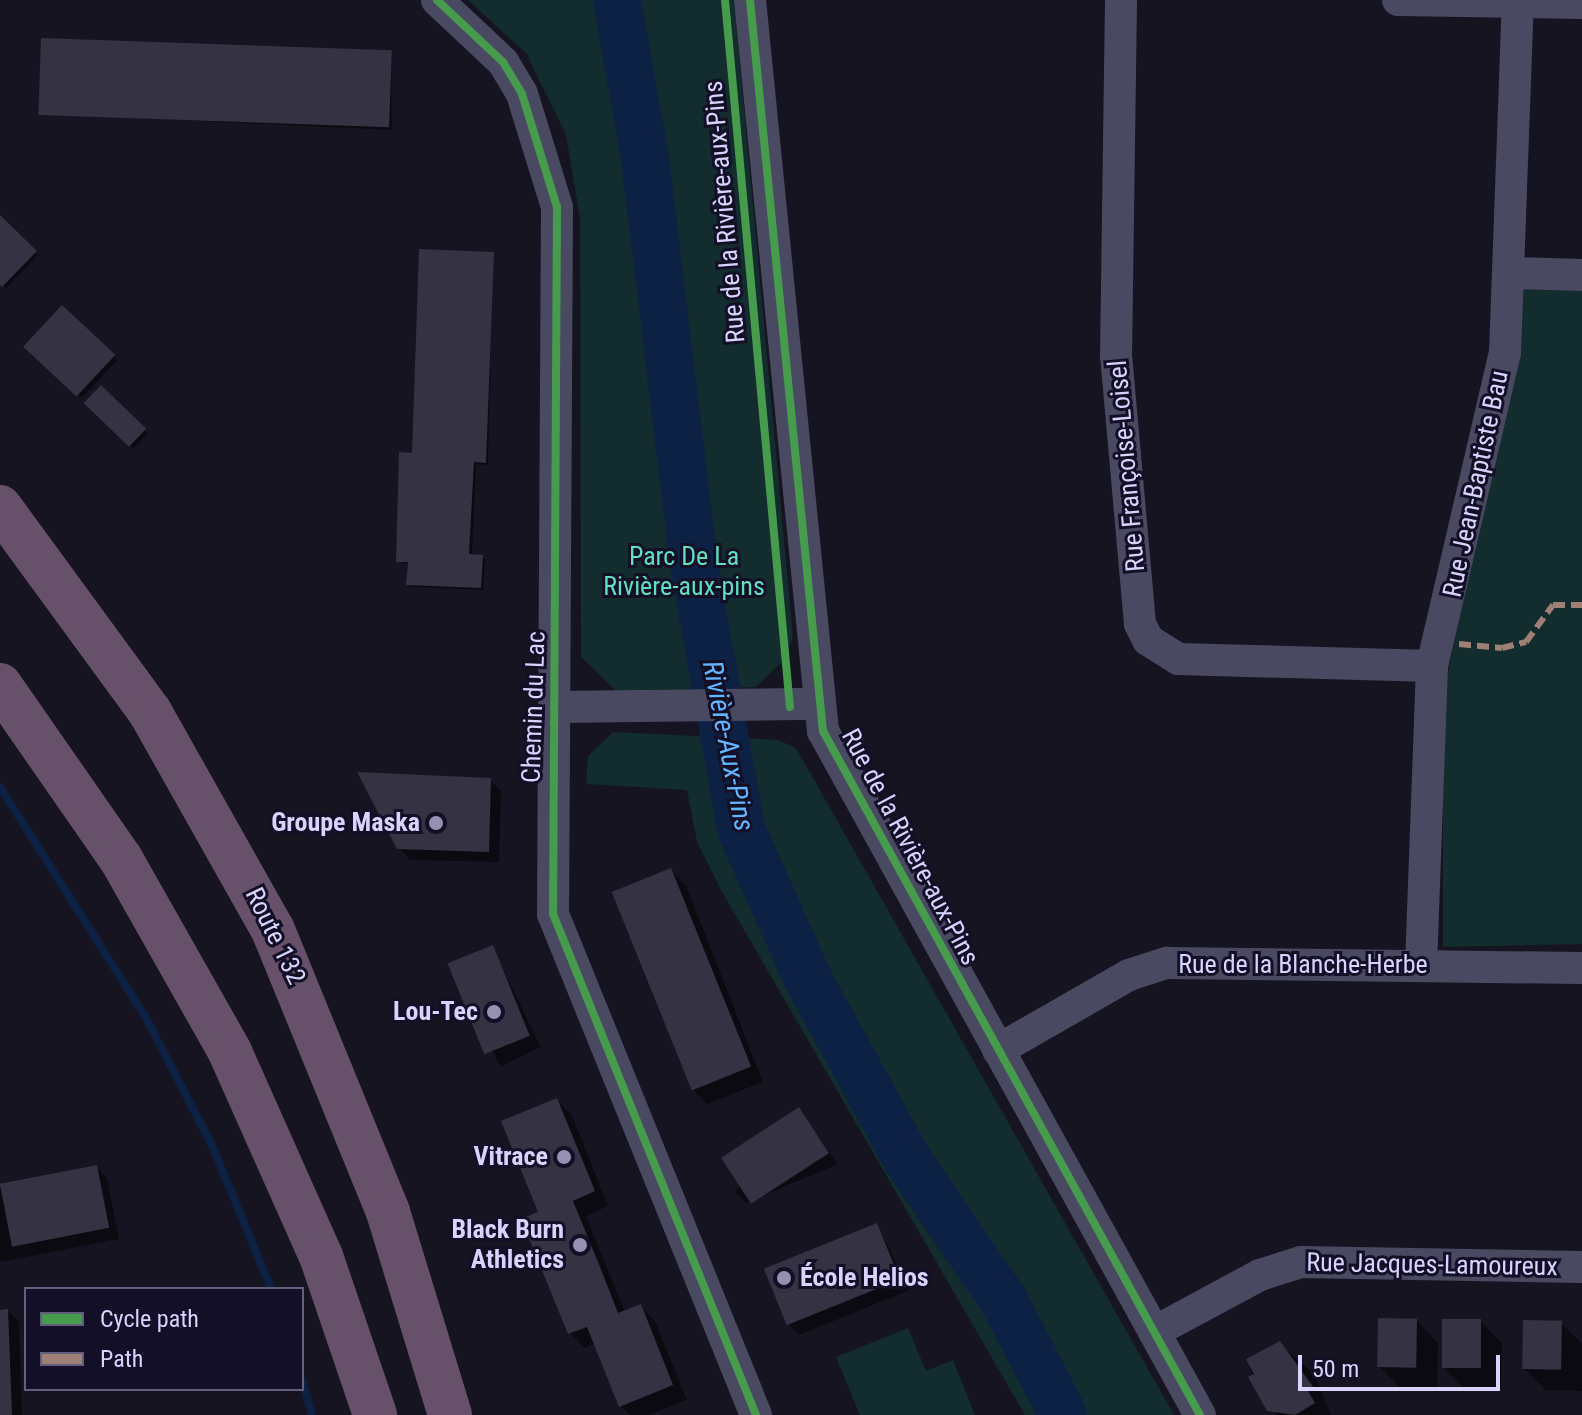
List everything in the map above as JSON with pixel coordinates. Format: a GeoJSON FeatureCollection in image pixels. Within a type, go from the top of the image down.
{"type":"FeatureCollection","features":[{"type":"Feature","properties":{"kind":"highway","name":"Route 132"},"geometry":{"type":"LineString","coordinates":[[0,507],[150,712],[273,930],[388,1212],[450,1415]]}},
{"type":"Feature","properties":{"kind":"highway"},"geometry":{"type":"LineString","coordinates":[[0,685],[121,859],[224,1041],[321,1256],[375,1415]]}},
{"type":"Feature","properties":{"kind":"street","name":"Chemin du Lac"},"geometry":{"type":"LineString","coordinates":[[437,0],[503,62],[522,94],[557,207],[553,914],[756,1415]]}},
{"type":"Feature","properties":{"kind":"street","name":"Rue de la Rivière-aux-Pins"},"geometry":{"type":"LineString","coordinates":[[750,0],[819,704],[831,755],[1200,1415]]}},
{"type":"Feature","properties":{"kind":"street","name":"Rue Françoise-Loisel"},"geometry":{"type":"LineString","coordinates":[[1121,0],[1116,370],[1140,624],[1148,640],[1178,659],[1432,666]]}},
{"type":"Feature","properties":{"kind":"street"},"geometry":{"type":"LineString","coordinates":[[1398,0],[1582,3]]}},
{"type":"Feature","properties":{"kind":"street","name":"Rue Jean-Baptiste Bau"},"geometry":{"type":"LineString","coordinates":[[1421,966],[1432,666],[1505,353],[1512,273],[1518,1]]}},
{"type":"Feature","properties":{"kind":"street"},"geometry":{"type":"LineString","coordinates":[[1512,273],[1582,275]]}},
{"type":"Feature","properties":{"kind":"street"},"geometry":{"type":"LineString","coordinates":[[555,707],[750,709],[819,704]]}},
{"type":"Feature","properties":{"kind":"street","name":"Rue de la Blanche-Herbe"},"geometry":{"type":"LineString","coordinates":[[998,1050],[1150,967],[1582,968]]}},
{"type":"Feature","properties":{"kind":"street","name":"Rue Jacques-Lamoureux"},"geometry":{"type":"LineString","coordinates":[[1154,1332],[1260,1275],[1301,1262],[1582,1267]]}},
{"type":"Feature","properties":{"kind":"green space","name":"Parc De La Rivière-aux-pins"},"geometry":{"type":"Polygon","coordinates":[[[468,0],[734,0],[793,637],[785,659],[756,687],[616,691],[581,657],[580,218],[566,135],[526,53],[468,0]]]}},
{"type":"Feature","properties":{"kind":"green space"},"geometry":{"type":"Polygon","coordinates":[[[1521,287],[1582,291],[1582,944],[1443,947],[1443,695],[1509,390],[1521,287]]]}},
{"type":"Feature","properties":{"kind":"green space"},"geometry":{"type":"Polygon","coordinates":[[[613,732],[778,740],[796,748],[1174,1415],[1025,1415],[721,890],[697,842],[687,790],[586,784],[588,756],[613,732]]]}},
{"type":"Feature","properties":{"kind":"green space"},"geometry":{"type":"Polygon","coordinates":[[[908,1328],[926,1371],[953,1360],[975,1415],[860,1415],[836,1357],[908,1328]]]}},
{"type":"Feature","properties":{"kind":"building"},"geometry":{"type":"Polygon","coordinates":[[[41,38],[392,50],[389,127],[38,115],[41,38]]]}},
{"type":"Feature","properties":{"kind":"building"},"geometry":{"type":"Polygon","coordinates":[[[0,215],[37,251],[2,287],[0,285],[0,215]]]}},
{"type":"Feature","properties":{"kind":"building"},"geometry":{"type":"Polygon","coordinates":[[[419,249],[494,252],[486,463],[474,462],[469,554],[483,555],[481,588],[406,585],[408,562],[396,562],[399,452],[412,453],[419,249]]]}},
{"type":"Feature","properties":{"kind":"building"},"geometry":{"type":"Polygon","coordinates":[[[62,305],[115,355],[77,396],[23,347],[62,305]]]}},
{"type":"Feature","properties":{"kind":"building"},"geometry":{"type":"Polygon","coordinates":[[[101,385],[146,429],[129,447],[84,403],[101,385]]]}},
{"type":"Feature","properties":{"kind":"building","name":"Groupe Maska"},"geometry":{"type":"Polygon","coordinates":[[[357,772],[491,778],[489,852],[397,849],[357,772]]]}},
{"type":"Feature","properties":{"kind":"building"},"geometry":{"type":"Polygon","coordinates":[[[671,868],[751,1066],[692,1090],[612,892],[671,868]]]}},
{"type":"Feature","properties":{"kind":"building","name":"Lou-Tec"},"geometry":{"type":"Polygon","coordinates":[[[493,945],[530,1036],[484,1054],[448,963],[493,945]]]}},
{"type":"Feature","properties":{"kind":"building"},"geometry":{"type":"Polygon","coordinates":[[[557,1098],[595,1191],[573,1201],[618,1313],[641,1304],[673,1385],[619,1407],[587,1327],[568,1334],[521,1219],[538,1212],[501,1121],[557,1098]]]}},
{"type":"Feature","properties":{"kind":"building"},"geometry":{"type":"Polygon","coordinates":[[[799,1107],[829,1153],[751,1204],[721,1158],[799,1107]]]}},
{"type":"Feature","properties":{"kind":"building"},"geometry":{"type":"Polygon","coordinates":[[[97,1165],[109,1228],[12,1247],[0,1184],[97,1165]]]}},
{"type":"Feature","properties":{"kind":"building"},"geometry":{"type":"Polygon","coordinates":[[[877,1223],[900,1280],[787,1325],[764,1269],[877,1223]]]}},
{"type":"Feature","properties":{"kind":"building"},"geometry":{"type":"Polygon","coordinates":[[[8,1309],[12,1415],[0,1415],[0,1310],[8,1309]]]}},
{"type":"Feature","properties":{"kind":"building"},"geometry":{"type":"Polygon","coordinates":[[[1378,1318],[1417,1319],[1416,1368],[1377,1367],[1378,1318]]]}},
{"type":"Feature","properties":{"kind":"building"},"geometry":{"type":"Polygon","coordinates":[[[1442,1319],[1481,1319],[1481,1368],[1442,1368],[1442,1319]]]}},
{"type":"Feature","properties":{"kind":"building"},"geometry":{"type":"Polygon","coordinates":[[[1523,1320],[1562,1321],[1561,1370],[1522,1369],[1523,1320]]]}},
{"type":"Feature","properties":{"kind":"building"},"geometry":{"type":"Polygon","coordinates":[[[1280,1341],[1314,1388],[1308,1391],[1315,1403],[1295,1415],[1267,1411],[1248,1377],[1254,1374],[1246,1359],[1280,1341]]]}},
{"type":"Feature","properties":{"kind":"waterway","name":"Rivière-Aux-Pins"},"geometry":{"type":"LineString","coordinates":[[617,0],[645,159],[694,565],[741,829],[808,979],[907,1159],[1004,1301],[1063,1415]]}},
{"type":"Feature","properties":{"kind":"waterway"},"geometry":{"type":"LineString","coordinates":[[0,787],[145,1016],[212,1145],[270,1287]]}},
{"type":"Feature","properties":{"kind":"waterway"},"geometry":{"type":"LineString","coordinates":[[304,1387],[312,1415]]}},
{"type":"Feature","properties":{"kind":"marked path"},"geometry":{"type":"LineString","coordinates":[[1459,644],[1502,648],[1526,642],[1553,605],[1582,605]]}},
{"type":"Feature","properties":{"kind":"cycle path"},"geometry":{"type":"LineString","coordinates":[[437,0],[503,62],[522,94],[557,207],[553,914],[756,1415]]}},
{"type":"Feature","properties":{"kind":"cycle path"},"geometry":{"type":"LineString","coordinates":[[725,0],[790,707]]}},
{"type":"Feature","properties":{"kind":"cycle path"},"geometry":{"type":"LineString","coordinates":[[750,0],[823,731],[1200,1415]]}},
{"type":"Feature","properties":{"kind":"place","name":"Groupe Maska"},"geometry":{"type":"Point","coordinates":[436,823]}},
{"type":"Feature","properties":{"kind":"place","name":"Lou-Tec"},"geometry":{"type":"Point","coordinates":[494,1012]}},
{"type":"Feature","properties":{"kind":"place","name":"Vitrace"},"geometry":{"type":"Point","coordinates":[564,1157]}},
{"type":"Feature","properties":{"kind":"place","name":"Black Burn Athletics"},"geometry":{"type":"Point","coordinates":[580,1245]}},
{"type":"Feature","properties":{"kind":"place","name":"École Helios"},"geometry":{"type":"Point","coordinates":[784,1278]}}]}
